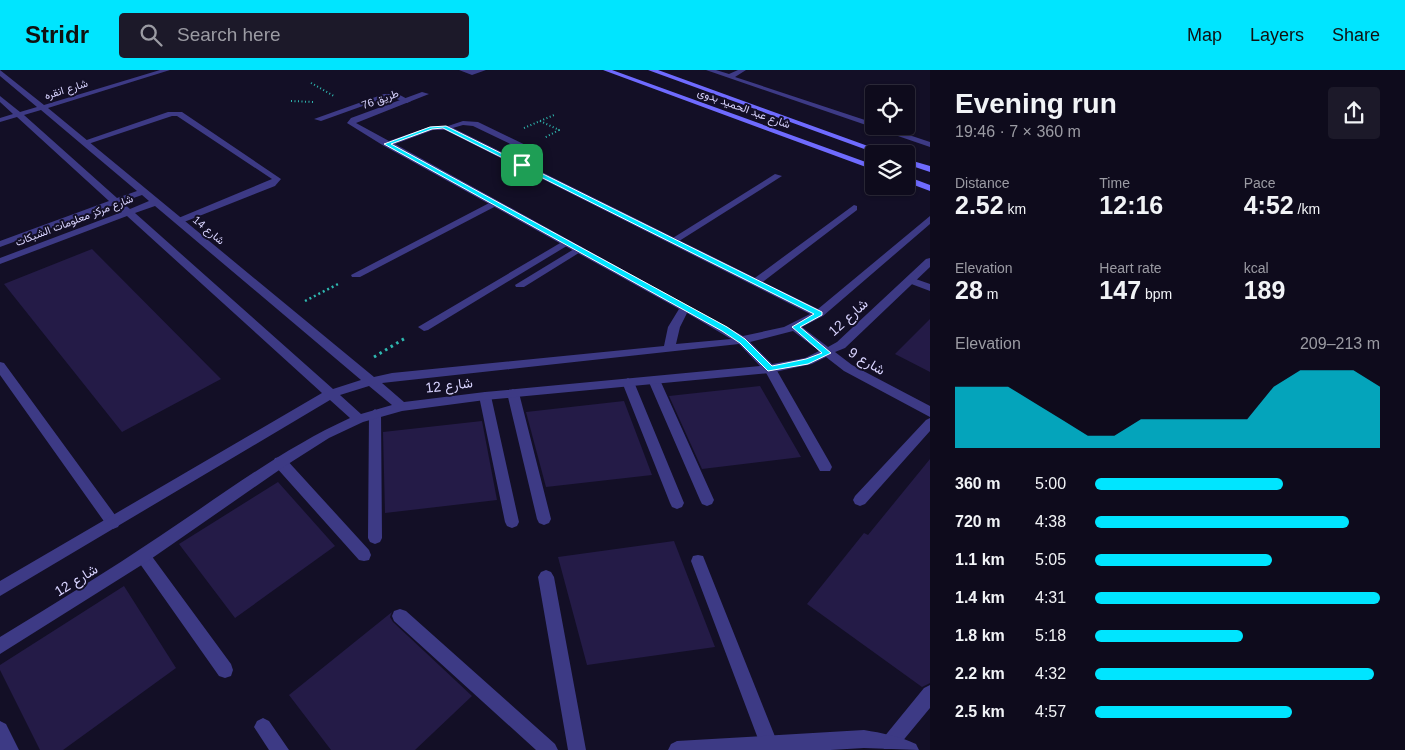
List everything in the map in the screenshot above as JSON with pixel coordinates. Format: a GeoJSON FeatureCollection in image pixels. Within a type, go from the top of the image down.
{"type":"FeatureCollection","features":[{"type":"Feature","properties":{"kind":"main road","name":"شارع عبد الحميد بدوى"},"geometry":{"type":"LineString","coordinates":[[606,70],[865,165]]}},
{"type":"Feature","properties":{"kind":"main road","name":"شارع عبد الحميد بدوى"},"geometry":{"type":"LineString","coordinates":[[651,70],[865,146]]}},
{"type":"Feature","properties":{"kind":"main road"},"geometry":{"type":"LineString","coordinates":[[915,164],[930,169]]}},
{"type":"Feature","properties":{"kind":"main road"},"geometry":{"type":"LineString","coordinates":[[915,182],[930,188]]}},
{"type":"Feature","properties":{"kind":"street","name":"شارع انقره"},"geometry":{"type":"LineString","coordinates":[[0,120],[167,70]]}},
{"type":"Feature","properties":{"kind":"street"},"geometry":{"type":"LineString","coordinates":[[462,70],[472,73],[482,70]]}},
{"type":"Feature","properties":{"kind":"street"},"geometry":{"type":"LineString","coordinates":[[710,70],[865,123]]}},
{"type":"Feature","properties":{"kind":"street"},"geometry":{"type":"LineString","coordinates":[[729,77],[742,70]]}},
{"type":"Feature","properties":{"kind":"street","name":"شارع 14"},"geometry":{"type":"LineString","coordinates":[[0,72],[402,406]]}},
{"type":"Feature","properties":{"kind":"street","name":"طريق 76"},"geometry":{"type":"LineString","coordinates":[[425,94],[351,122],[386,144],[567,242],[742,341],[770,369],[824,467]]}},
{"type":"Feature","properties":{"kind":"street"},"geometry":{"type":"LineString","coordinates":[[318,120],[384,96],[395,96],[407,101]]}},
{"type":"Feature","properties":{"kind":"street"},"geometry":{"type":"LineString","coordinates":[[0,98],[359,419]]}},
{"type":"Feature","properties":{"kind":"street"},"geometry":{"type":"LineString","coordinates":[[85,142],[171,114],[179,114],[277,179],[272,184],[179,221]]}},
{"type":"Feature","properties":{"kind":"street"},"geometry":{"type":"LineString","coordinates":[[386,144],[432,128],[446,128],[469,123],[535,153],[534,159],[522,165]]}},
{"type":"Feature","properties":{"kind":"street"},"geometry":{"type":"LineString","coordinates":[[446,128],[820,314]]}},
{"type":"Feature","properties":{"kind":"street"},"geometry":{"type":"LineString","coordinates":[[899,135],[930,146]]}},
{"type":"Feature","properties":{"kind":"street"},"geometry":{"type":"LineString","coordinates":[[673,240],[778,176]]}},
{"type":"Feature","properties":{"kind":"street","name":"شارع مركز معلومات الشبكات"},"geometry":{"type":"LineString","coordinates":[[0,244],[144,191]]}},
{"type":"Feature","properties":{"kind":"street","name":"شارع مركز معلومات الشبكات"},"geometry":{"type":"LineString","coordinates":[[0,261],[156,202]]}},
{"type":"Feature","properties":{"kind":"street"},"geometry":{"type":"LineString","coordinates":[[356,275],[495,203]]}},
{"type":"Feature","properties":{"kind":"street"},"geometry":{"type":"LineString","coordinates":[[756,282],[854,208]]}},
{"type":"Feature","properties":{"kind":"street","name":"شارع 12"},"geometry":{"type":"LineString","coordinates":[[0,588],[114,523],[330,394],[372,381],[742,341],[795,327],[820,314],[930,219]]}},
{"type":"Feature","properties":{"kind":"street"},"geometry":{"type":"LineString","coordinates":[[424,327],[567,242]]}},
{"type":"Feature","properties":{"kind":"street"},"geometry":{"type":"LineString","coordinates":[[520,285],[579,249]]}},
{"type":"Feature","properties":{"kind":"street","name":"شارع 12"},"geometry":{"type":"LineString","coordinates":[[0,646],[143,556],[280,462],[324,435],[359,419],[402,406],[513,393],[770,369],[808,361],[841,345],[930,261]]}},
{"type":"Feature","properties":{"kind":"street"},"geometry":{"type":"LineString","coordinates":[[910,280],[930,288]]}},
{"type":"Feature","properties":{"kind":"street"},"geometry":{"type":"LineString","coordinates":[[669,349],[674,327],[684,307]]}},
{"type":"Feature","properties":{"kind":"street","name":"شارع 9"},"geometry":{"type":"LineString","coordinates":[[795,327],[827,353],[869,380],[930,412]]}},
{"type":"Feature","properties":{"kind":"street"},"geometry":{"type":"LineString","coordinates":[[0,366],[114,523]]}},
{"type":"Feature","properties":{"kind":"street"},"geometry":{"type":"LineString","coordinates":[[654,380],[707,500]]}},
{"type":"Feature","properties":{"kind":"street"},"geometry":{"type":"LineString","coordinates":[[628,382],[677,503]]}},
{"type":"Feature","properties":{"kind":"street"},"geometry":{"type":"LineString","coordinates":[[513,393],[544,519]]}},
{"type":"Feature","properties":{"kind":"street"},"geometry":{"type":"LineString","coordinates":[[485,396],[512,522]]}},
{"type":"Feature","properties":{"kind":"street"},"geometry":{"type":"LineString","coordinates":[[375,414],[375,538]]}},
{"type":"Feature","properties":{"kind":"street"},"geometry":{"type":"LineString","coordinates":[[860,500],[930,423]]}},
{"type":"Feature","properties":{"kind":"street"},"geometry":{"type":"LineString","coordinates":[[280,462],[364,554]]}},
{"type":"Feature","properties":{"kind":"street"},"geometry":{"type":"LineString","coordinates":[[143,556],[225,670]]}},
{"type":"Feature","properties":{"kind":"street"},"geometry":{"type":"LineString","coordinates":[[698,562],[769,744]]}},
{"type":"Feature","properties":{"kind":"street"},"geometry":{"type":"LineString","coordinates":[[546,577],[577,750]]}},
{"type":"Feature","properties":{"kind":"street"},"geometry":{"type":"LineString","coordinates":[[400,616],[549,750]]}},
{"type":"Feature","properties":{"kind":"street"},"geometry":{"type":"LineString","coordinates":[[890,743],[930,694]]}},
{"type":"Feature","properties":{"kind":"street"},"geometry":{"type":"LineString","coordinates":[[263,727],[280,750]]}},
{"type":"Feature","properties":{"kind":"street"},"geometry":{"type":"LineString","coordinates":[[0,730],[10,750]]}},
{"type":"Feature","properties":{"kind":"street"},"geometry":{"type":"LineString","coordinates":[[677,750],[864,738],[890,743],[910,750]]}},
{"type":"Feature","properties":{"kind":"path"},"geometry":{"type":"LineString","coordinates":[[502,137],[554,115]]}},
{"type":"Feature","properties":{"kind":"path"},"geometry":{"type":"LineString","coordinates":[[540,121],[559,130],[544,138]]}},
{"type":"Feature","properties":{"kind":"path"},"geometry":{"type":"LineString","coordinates":[[311,297],[340,283]]}},
{"type":"Feature","properties":{"kind":"path"},"geometry":{"type":"LineString","coordinates":[[381,353],[410,336]]}},
{"type":"Feature","properties":{"kind":"building"},"geometry":{"type":"Polygon","coordinates":[[[92,249],[221,379],[122,432],[4,284],[92,249]]]}},
{"type":"Feature","properties":{"kind":"building"},"geometry":{"type":"Polygon","coordinates":[[[930,319],[930,372],[895,354],[930,319]]]}},
{"type":"Feature","properties":{"kind":"building"},"geometry":{"type":"Polygon","coordinates":[[[760,386],[801,457],[702,469],[669,396],[760,386]]]}},
{"type":"Feature","properties":{"kind":"building"},"geometry":{"type":"Polygon","coordinates":[[[624,401],[652,475],[546,487],[526,412],[624,401]]]}},
{"type":"Feature","properties":{"kind":"building"},"geometry":{"type":"Polygon","coordinates":[[[482,421],[497,500],[385,513],[383,432],[482,421]]]}},
{"type":"Feature","properties":{"kind":"building"},"geometry":{"type":"Polygon","coordinates":[[[930,459],[930,683],[922,687],[807,604],[864,533],[868,535],[930,459]]]}},
{"type":"Feature","properties":{"kind":"building"},"geometry":{"type":"Polygon","coordinates":[[[278,482],[335,546],[235,618],[179,544],[278,482]]]}},
{"type":"Feature","properties":{"kind":"building"},"geometry":{"type":"Polygon","coordinates":[[[674,541],[715,647],[587,665],[558,557],[674,541]]]}},
{"type":"Feature","properties":{"kind":"building"},"geometry":{"type":"Polygon","coordinates":[[[124,586],[176,668],[63,750],[40,750],[0,670],[0,665],[124,586]]]}},
{"type":"Feature","properties":{"kind":"building"},"geometry":{"type":"Polygon","coordinates":[[[392,612],[390,617],[393,622],[472,696],[415,750],[331,750],[289,695],[392,612]]]}},
{"type":"Feature","properties":{"kind":"route"},"geometry":{"type":"LineString","coordinates":[[444,127],[522,165],[820,314],[795,327],[827,353],[808,361],[770,369],[757,354],[724,329],[386,144],[432,128],[444,127]]}}]}
